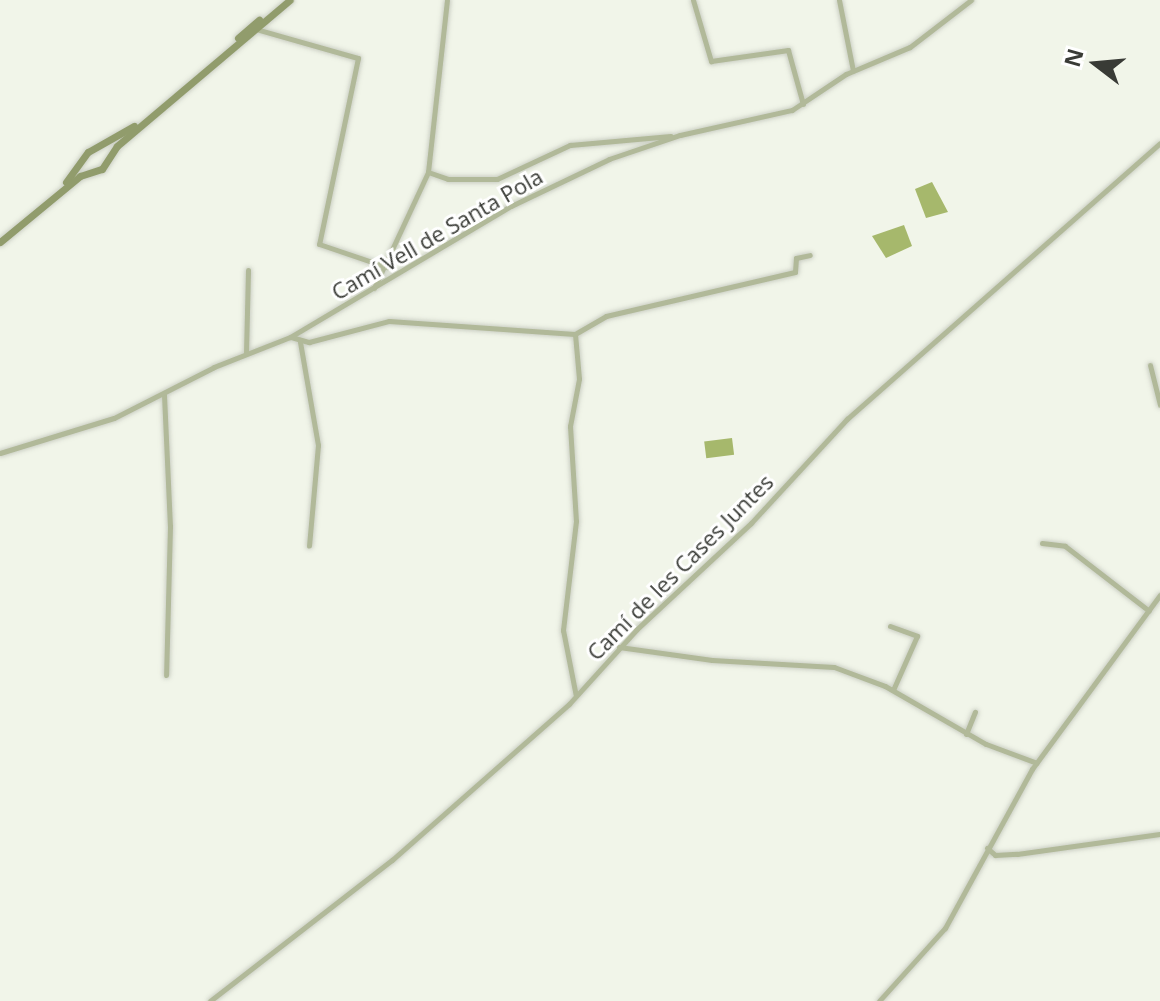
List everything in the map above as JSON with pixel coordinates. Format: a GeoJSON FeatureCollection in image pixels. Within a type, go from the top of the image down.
{"type":"FeatureCollection","features":[{"type":"Feature","properties":{"kind":"main road"},"geometry":{"type":"LineString","coordinates":[[0,240],[69,180],[91,150],[98,149],[131,128],[283,0]]}},
{"type":"Feature","properties":{"kind":"main road"},"geometry":{"type":"LineString","coordinates":[[0,240],[91,170],[102,169],[106,161],[290,0]]}},
{"type":"Feature","properties":{"kind":"main road"},"geometry":{"type":"LineString","coordinates":[[98,149],[106,161]]}},
{"type":"Feature","properties":{"kind":"main road"},"geometry":{"type":"LineString","coordinates":[[84,160],[91,170]]}},
{"type":"Feature","properties":{"kind":"street"},"geometry":{"type":"LineString","coordinates":[[374,289],[387,267],[428,172],[447,0]]}},
{"type":"Feature","properties":{"kind":"street"},"geometry":{"type":"LineString","coordinates":[[693,0],[711,61],[788,50],[803,104]]}},
{"type":"Feature","properties":{"kind":"street"},"geometry":{"type":"LineString","coordinates":[[839,0],[853,71]]}},
{"type":"Feature","properties":{"kind":"street","name":"Camí Vell de Santa Pola"},"geometry":{"type":"LineString","coordinates":[[0,453],[77,432],[164,395],[246,353],[290,337],[511,206],[609,159],[680,135],[803,104],[853,71],[910,47],[971,0]]}},
{"type":"Feature","properties":{"kind":"street"},"geometry":{"type":"LineString","coordinates":[[256,29],[358,58],[319,244],[387,267]]}},
{"type":"Feature","properties":{"kind":"street"},"geometry":{"type":"LineString","coordinates":[[428,172],[448,179],[497,179],[570,145],[680,135]]}},
{"type":"Feature","properties":{"kind":"street","name":"Camí de les Cases Juntes"},"geometry":{"type":"LineString","coordinates":[[210,1001],[392,860],[576,696],[619,647],[751,523],[847,419],[1160,143]]}},
{"type":"Feature","properties":{"kind":"street"},"geometry":{"type":"LineString","coordinates":[[290,337],[300,342],[389,321],[575,334],[606,316],[795,272],[796,258],[810,255]]}},
{"type":"Feature","properties":{"kind":"street"},"geometry":{"type":"LineString","coordinates":[[246,353],[248,270]]}},
{"type":"Feature","properties":{"kind":"street"},"geometry":{"type":"LineString","coordinates":[[575,334],[579,379],[570,426],[576,521],[563,630],[576,696]]}},
{"type":"Feature","properties":{"kind":"street"},"geometry":{"type":"LineString","coordinates":[[300,342],[318,445],[309,546]]}},
{"type":"Feature","properties":{"kind":"street"},"geometry":{"type":"LineString","coordinates":[[1150,365],[1160,405]]}},
{"type":"Feature","properties":{"kind":"street"},"geometry":{"type":"LineString","coordinates":[[164,395],[170,526],[166,675]]}},
{"type":"Feature","properties":{"kind":"street"},"geometry":{"type":"LineString","coordinates":[[1042,543],[1065,546],[1149,611]]}},
{"type":"Feature","properties":{"kind":"street"},"geometry":{"type":"LineString","coordinates":[[879,1001],[945,928],[1037,763],[1160,595]]}},
{"type":"Feature","properties":{"kind":"street"},"geometry":{"type":"LineString","coordinates":[[890,626],[917,636],[893,690]]}},
{"type":"Feature","properties":{"kind":"street"},"geometry":{"type":"LineString","coordinates":[[619,647],[712,660],[834,667],[893,690],[966,734],[1037,763]]}},
{"type":"Feature","properties":{"kind":"street"},"geometry":{"type":"LineString","coordinates":[[966,734],[975,712]]}},
{"type":"Feature","properties":{"kind":"street"},"geometry":{"type":"LineString","coordinates":[[987,848],[995,855],[1017,854],[1160,834]]}},
{"type":"Feature","properties":{"kind":"shaded area"},"geometry":{"type":"Polygon","coordinates":[[[932,182],[948,212],[926,218],[915,189],[932,182]]]}},
{"type":"Feature","properties":{"kind":"shaded area"},"geometry":{"type":"Polygon","coordinates":[[[904,225],[912,246],[886,258],[872,236],[904,225]]]}},
{"type":"Feature","properties":{"kind":"shaded area"},"geometry":{"type":"Polygon","coordinates":[[[732,438],[734,455],[706,458],[704,441],[732,438]]]}}]}
